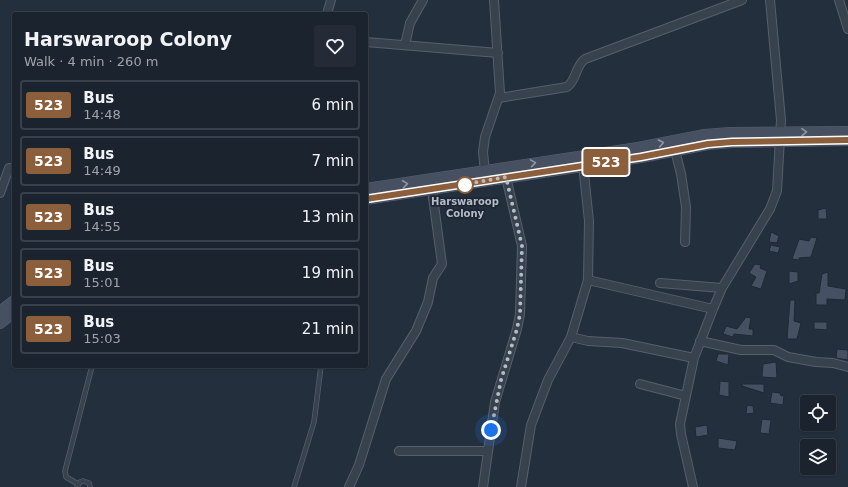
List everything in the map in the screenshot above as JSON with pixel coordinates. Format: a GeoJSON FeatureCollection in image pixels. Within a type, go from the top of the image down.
{"type":"FeatureCollection","features":[{"type":"Feature","properties":{"kind":"main road"},"geometry":{"type":"LineString","coordinates":[[368,199],[432,190],[732,142],[848,132]]}},
{"type":"Feature","properties":{"kind":"main road"},"geometry":{"type":"LineString","coordinates":[[368,190],[638,148],[705,135],[730,133],[848,140]]}},
{"type":"Feature","properties":{"kind":"main road"},"geometry":{"type":"LineString","coordinates":[[0,312],[12,303]]}},
{"type":"Feature","properties":{"kind":"main road"},"geometry":{"type":"LineString","coordinates":[[0,323],[12,314]]}},
{"type":"Feature","properties":{"kind":"street"},"geometry":{"type":"LineString","coordinates":[[328,12],[331,0]]}},
{"type":"Feature","properties":{"kind":"street"},"geometry":{"type":"LineString","coordinates":[[405,45],[410,23],[423,0]]}},
{"type":"Feature","properties":{"kind":"street"},"geometry":{"type":"LineString","coordinates":[[485,172],[485,137],[499,98],[498,53],[494,0]]}},
{"type":"Feature","properties":{"kind":"street"},"geometry":{"type":"LineString","coordinates":[[499,98],[567,87],[572,82],[581,62],[585,59],[742,0]]}},
{"type":"Feature","properties":{"kind":"street"},"geometry":{"type":"LineString","coordinates":[[693,487],[681,434],[681,419],[694,358],[722,288],[774,201],[777,191],[781,137],[781,106],[770,0]]}},
{"type":"Feature","properties":{"kind":"street"},"geometry":{"type":"LineString","coordinates":[[838,0],[848,30]]}},
{"type":"Feature","properties":{"kind":"street"},"geometry":{"type":"LineString","coordinates":[[368,42],[498,53]]}},
{"type":"Feature","properties":{"kind":"street"},"geometry":{"type":"LineString","coordinates":[[675,150],[681,174],[686,207],[685,242]]}},
{"type":"Feature","properties":{"kind":"street"},"geometry":{"type":"LineString","coordinates":[[521,487],[531,425],[548,380],[571,338],[588,280],[589,222],[583,165]]}},
{"type":"Feature","properties":{"kind":"street"},"geometry":{"type":"LineString","coordinates":[[0,193],[9,168]]}},
{"type":"Feature","properties":{"kind":"street"},"geometry":{"type":"LineString","coordinates":[[483,487],[495,402],[520,314],[522,246],[506,177]]}},
{"type":"Feature","properties":{"kind":"street"},"geometry":{"type":"LineString","coordinates":[[349,487],[358,465],[386,379],[416,331],[428,302],[433,278],[442,264],[432,190]]}},
{"type":"Feature","properties":{"kind":"street"},"geometry":{"type":"LineString","coordinates":[[588,280],[713,309]]}},
{"type":"Feature","properties":{"kind":"street"},"geometry":{"type":"LineString","coordinates":[[660,283],[722,288]]}},
{"type":"Feature","properties":{"kind":"street"},"geometry":{"type":"LineString","coordinates":[[571,338],[588,341],[622,343],[694,358]]}},
{"type":"Feature","properties":{"kind":"street"},"geometry":{"type":"LineString","coordinates":[[700,341],[741,350],[774,350],[788,358],[833,363],[848,367]]}},
{"type":"Feature","properties":{"kind":"street"},"geometry":{"type":"LineString","coordinates":[[640,384],[686,396]]}},
{"type":"Feature","properties":{"kind":"street"},"geometry":{"type":"LineString","coordinates":[[399,451],[487,451]]}},
{"type":"Feature","properties":{"kind":"lane"},"geometry":{"type":"LineString","coordinates":[[90,487],[86,481],[80,482],[78,486],[66,478],[65,471],[91,368]]}},
{"type":"Feature","properties":{"kind":"lane"},"geometry":{"type":"LineString","coordinates":[[294,487],[314,422],[321,368]]}},
{"type":"Feature","properties":{"kind":"building"},"geometry":{"type":"Polygon","coordinates":[[[826,208],[827,219],[818,219],[818,210],[826,208]]]}},
{"type":"Feature","properties":{"kind":"building"},"geometry":{"type":"Polygon","coordinates":[[[771,232],[779,236],[777,243],[769,242],[771,232]]]}},
{"type":"Feature","properties":{"kind":"building"},"geometry":{"type":"Polygon","coordinates":[[[811,237],[817,238],[811,257],[799,258],[799,260],[792,259],[799,239],[809,241],[811,237]]]}},
{"type":"Feature","properties":{"kind":"building"},"geometry":{"type":"Polygon","coordinates":[[[771,245],[780,247],[778,253],[769,251],[771,245]]]}},
{"type":"Feature","properties":{"kind":"building"},"geometry":{"type":"Polygon","coordinates":[[[755,264],[761,265],[760,268],[767,271],[761,289],[751,286],[756,277],[749,273],[755,264]]]}},
{"type":"Feature","properties":{"kind":"building"},"geometry":{"type":"Polygon","coordinates":[[[789,271],[798,272],[798,281],[789,284],[789,271]]]}},
{"type":"Feature","properties":{"kind":"building"},"geometry":{"type":"Polygon","coordinates":[[[828,272],[828,286],[846,289],[845,300],[827,299],[827,305],[816,305],[816,293],[819,293],[822,274],[828,272]]]}},
{"type":"Feature","properties":{"kind":"building"},"geometry":{"type":"Polygon","coordinates":[[[790,300],[795,300],[794,321],[801,323],[797,339],[787,339],[790,300]]]}},
{"type":"Feature","properties":{"kind":"building"},"geometry":{"type":"Polygon","coordinates":[[[746,317],[751,318],[749,329],[753,329],[753,336],[734,334],[733,337],[723,334],[726,326],[737,329],[746,317]]]}},
{"type":"Feature","properties":{"kind":"building"},"geometry":{"type":"Polygon","coordinates":[[[814,322],[827,322],[827,330],[814,329],[814,322]]]}},
{"type":"Feature","properties":{"kind":"building"},"geometry":{"type":"Polygon","coordinates":[[[837,349],[848,350],[848,360],[836,358],[837,349]]]}},
{"type":"Feature","properties":{"kind":"building"},"geometry":{"type":"Polygon","coordinates":[[[718,354],[729,354],[728,365],[716,361],[718,354]]]}},
{"type":"Feature","properties":{"kind":"building"},"geometry":{"type":"Polygon","coordinates":[[[776,362],[777,378],[762,377],[763,364],[776,362]]]}},
{"type":"Feature","properties":{"kind":"building"},"geometry":{"type":"Polygon","coordinates":[[[720,381],[729,382],[729,397],[719,395],[720,381]]]}},
{"type":"Feature","properties":{"kind":"building"},"geometry":{"type":"Polygon","coordinates":[[[742,384],[764,384],[764,393],[742,386],[742,384]]]}},
{"type":"Feature","properties":{"kind":"building"},"geometry":{"type":"Polygon","coordinates":[[[772,392],[780,393],[781,396],[784,395],[783,405],[770,403],[772,392]]]}},
{"type":"Feature","properties":{"kind":"building"},"geometry":{"type":"Polygon","coordinates":[[[747,405],[753,406],[754,413],[746,414],[747,405]]]}},
{"type":"Feature","properties":{"kind":"building"},"geometry":{"type":"Polygon","coordinates":[[[762,419],[771,420],[769,434],[760,433],[762,419]]]}},
{"type":"Feature","properties":{"kind":"building"},"geometry":{"type":"Polygon","coordinates":[[[707,425],[708,435],[696,437],[695,427],[707,425]]]}},
{"type":"Feature","properties":{"kind":"building"},"geometry":{"type":"Polygon","coordinates":[[[718,438],[737,441],[735,450],[718,448],[718,438]]]}},
{"type":"Feature","properties":{"kind":"bus line","name":"523"},"geometry":{"type":"LineString","coordinates":[[368,199],[641,157],[708,144],[732,142],[848,140]]}},
{"type":"Feature","properties":{"kind":"place","name":"Harswaroop Colony"},"geometry":{"type":"Point","coordinates":[465,185]}},
{"type":"Feature","properties":{"kind":"route"},"geometry":{"type":"LineString","coordinates":[[465,185],[460,185],[506,177],[522,246],[519,320],[495,402],[491,430]]}}]}
